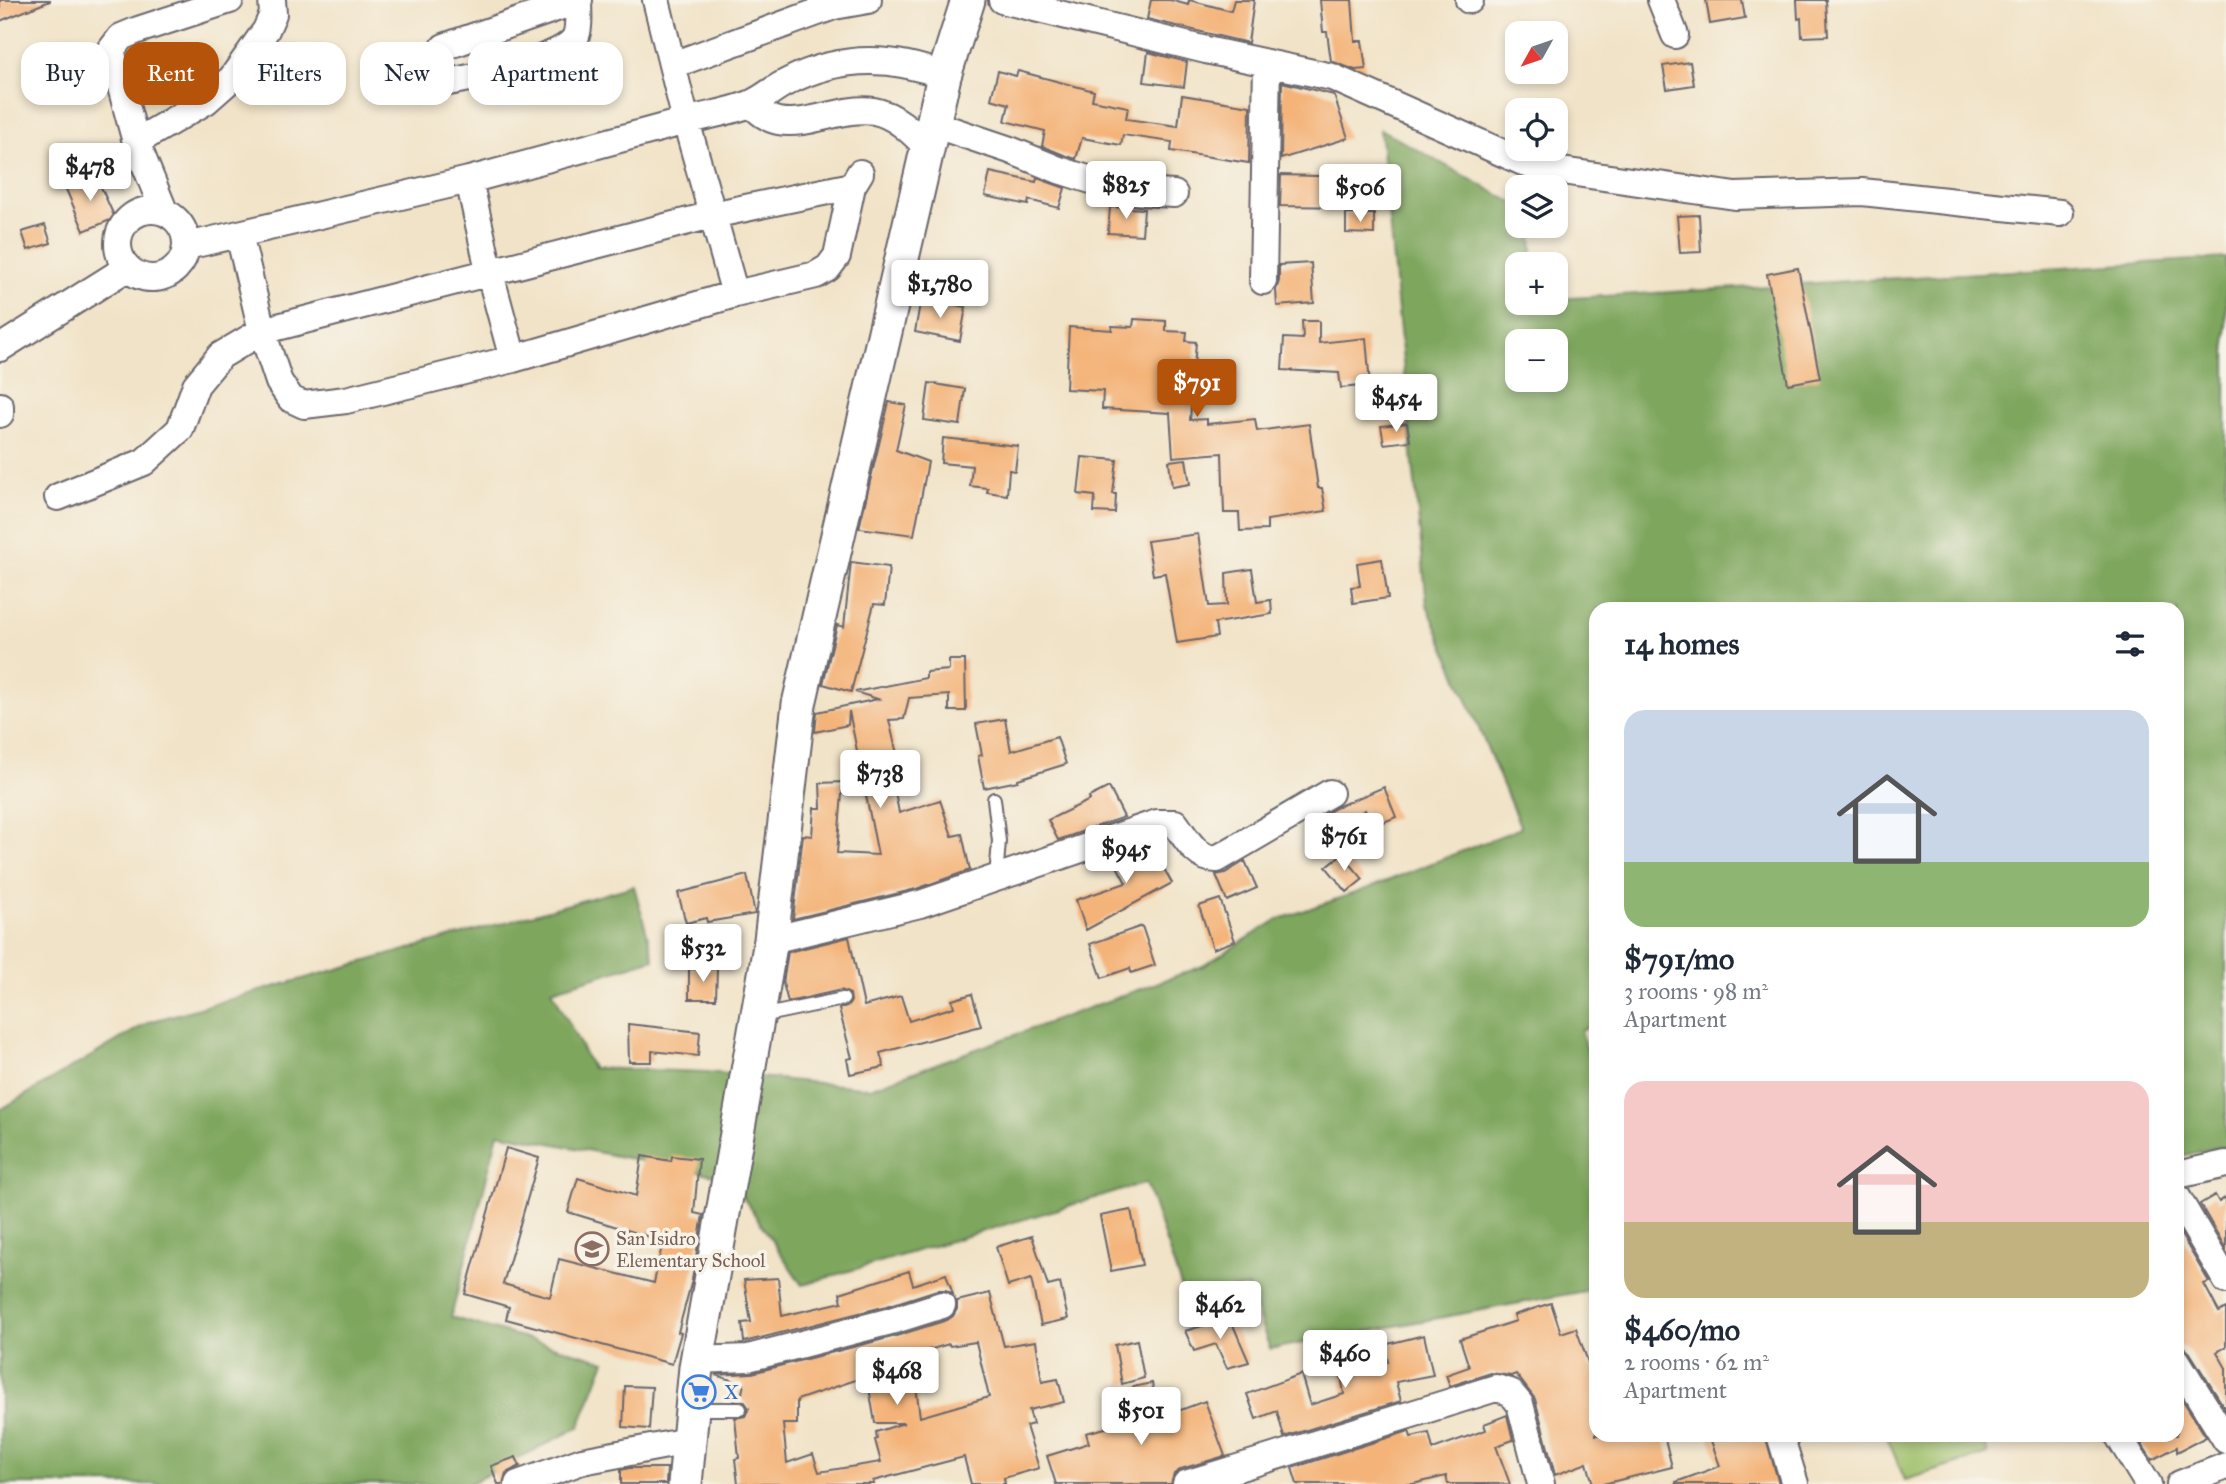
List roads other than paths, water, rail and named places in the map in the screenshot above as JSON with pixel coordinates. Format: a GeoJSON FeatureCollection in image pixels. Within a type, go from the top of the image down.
{"type":"FeatureCollection","features":[{"type":"Feature","properties":{"kind":"street"},"geometry":{"type":"LineString","coordinates":[[164,211],[141,211],[123,225],[117,246],[127,268],[144,277],[164,276],[180,264],[187,246],[181,224],[164,211],[136,142],[111,50],[121,37],[230,0]]}},
{"type":"Feature","properties":{"kind":"street"},"geometry":{"type":"LineString","coordinates":[[136,142],[206,101],[232,78],[266,30],[273,14],[272,0]]}},
{"type":"Feature","properties":{"kind":"street"},"geometry":{"type":"LineString","coordinates":[[579,0],[576,36],[568,46],[554,54],[456,81],[444,83],[435,75],[433,63],[444,47],[579,0]]}},
{"type":"Feature","properties":{"kind":"street"},"geometry":{"type":"LineString","coordinates":[[656,0],[735,294]]}},
{"type":"Feature","properties":{"kind":"street"},"geometry":{"type":"LineString","coordinates":[[673,65],[834,6],[868,0]]}},
{"type":"Feature","properties":{"kind":"street"},"geometry":{"type":"LineString","coordinates":[[685,1484],[697,1360],[771,940],[799,704],[944,76],[968,0]]}},
{"type":"Feature","properties":{"kind":"street"},"geometry":{"type":"LineString","coordinates":[[1002,0],[1332,77],[1534,167],[1735,196],[1862,192],[2060,213]]}},
{"type":"Feature","properties":{"kind":"street"},"geometry":{"type":"LineString","coordinates":[[1661,0],[1675,35]]}},
{"type":"Feature","properties":{"kind":"street"},"geometry":{"type":"LineString","coordinates":[[187,246],[469,180],[751,104],[786,82],[816,69],[871,59],[917,65],[944,76]]}},
{"type":"Feature","properties":{"kind":"street"},"geometry":{"type":"LineString","coordinates":[[1263,281],[1267,63]]}},
{"type":"Feature","properties":{"kind":"street"},"geometry":{"type":"LineString","coordinates":[[751,104],[764,116],[778,121],[852,111],[876,111],[930,136],[1010,150],[1059,170],[1110,186],[1140,192],[1174,194]]}},
{"type":"Feature","properties":{"kind":"street"},"geometry":{"type":"LineString","coordinates":[[58,497],[144,462],[180,429],[195,385],[220,356],[262,331],[489,270],[857,178],[837,256],[828,268],[816,275],[735,294],[513,359],[346,400],[304,405],[290,399],[279,382],[262,331],[239,233]]}},
{"type":"Feature","properties":{"kind":"street"},"geometry":{"type":"LineString","coordinates":[[469,180],[513,359]]}},
{"type":"Feature","properties":{"kind":"street"},"geometry":{"type":"LineString","coordinates":[[0,348],[127,268]]}},
{"type":"Feature","properties":{"kind":"street"},"geometry":{"type":"LineString","coordinates":[[0,405],[0,414]]}},
{"type":"Feature","properties":{"kind":"street"},"geometry":{"type":"LineString","coordinates":[[771,940],[920,904],[1157,823],[1175,823],[1201,857],[1217,859],[1329,793]]}},
{"type":"Feature","properties":{"kind":"street"},"geometry":{"type":"LineString","coordinates":[[2184,1173],[2226,1164]]}},
{"type":"Feature","properties":{"kind":"street"},"geometry":{"type":"LineString","coordinates":[[2184,1209],[2226,1280]]}},
{"type":"Feature","properties":{"kind":"street"},"geometry":{"type":"LineString","coordinates":[[697,1360],[748,1358],[942,1305]]}},
{"type":"Feature","properties":{"kind":"street"},"geometry":{"type":"LineString","coordinates":[[2184,1372],[2226,1440]]}},
{"type":"Feature","properties":{"kind":"street"},"geometry":{"type":"LineString","coordinates":[[1186,1484],[1496,1388],[1510,1392],[1520,1404],[1541,1484]]}},
{"type":"Feature","properties":{"kind":"street"},"geometry":{"type":"LineString","coordinates":[[518,1484],[690,1425]]}},
{"type":"Feature","properties":{"kind":"street"},"geometry":{"type":"LineString","coordinates":[[1782,1442],[1795,1484]]}},
{"type":"Feature","properties":{"kind":"street"},"geometry":{"type":"LineString","coordinates":[[2122,1442],[2148,1484]]}},
{"type":"Feature","properties":{"kind":"street"},"geometry":{"type":"LineString","coordinates":[[2180,1484],[2226,1466]]}},
{"type":"Feature","properties":{"kind":"lane"},"geometry":{"type":"LineString","coordinates":[[994,799],[999,841],[996,879]]}},
{"type":"Feature","properties":{"kind":"lane"},"geometry":{"type":"LineString","coordinates":[[757,1017],[843,999]]}},
{"type":"Feature","properties":{"kind":"lane"},"geometry":{"type":"LineString","coordinates":[[690,1425],[740,1409]]}},
{"type":"Feature","properties":{"kind":"place","name":"San Isidro Elementary School"},"geometry":{"type":"Point","coordinates":[592,1249]}},
{"type":"Feature","properties":{"kind":"place","name":"X"},"geometry":{"type":"Point","coordinates":[699,1392]}}]}
